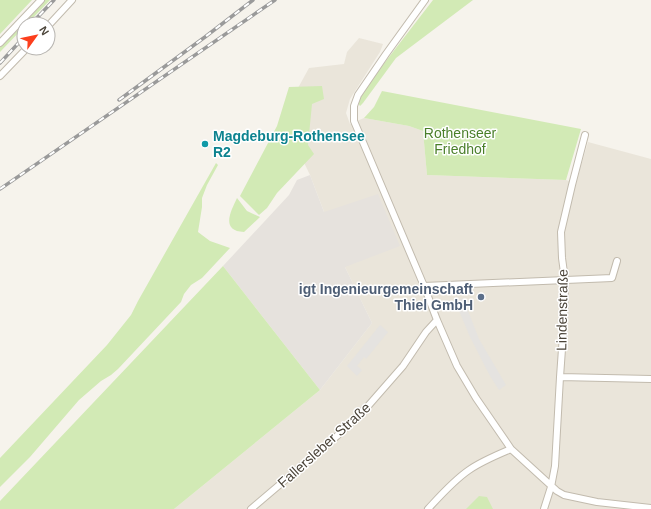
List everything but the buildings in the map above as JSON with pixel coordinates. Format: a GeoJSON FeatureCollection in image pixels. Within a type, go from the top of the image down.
{"type":"FeatureCollection","features":[{"type":"Feature","properties":{"kind":"street"},"geometry":{"type":"LineString","coordinates":[[0,43],[41,0]]}},
{"type":"Feature","properties":{"kind":"street"},"geometry":{"type":"LineString","coordinates":[[56,17],[72,0]]}},
{"type":"Feature","properties":{"kind":"street"},"geometry":{"type":"LineString","coordinates":[[426,0],[369,78],[356,99],[353,110],[354,121],[424,286],[452,357],[461,374],[511,449],[557,491],[564,495],[597,502],[635,508],[651,508]]}},
{"type":"Feature","properties":{"kind":"street"},"geometry":{"type":"LineString","coordinates":[[0,76],[19,56]]}},
{"type":"Feature","properties":{"kind":"street","name":"Lindenstraße"},"geometry":{"type":"LineString","coordinates":[[544,509],[552,487],[555,466],[564,321],[565,280],[561,232],[585,135]]}},
{"type":"Feature","properties":{"kind":"street"},"geometry":{"type":"LineString","coordinates":[[424,286],[612,278],[617,261]]}},
{"type":"Feature","properties":{"kind":"street","name":"Fallersleber Straße"},"geometry":{"type":"LineString","coordinates":[[251,509],[316,455],[355,419],[395,376],[426,332],[437,320]]}},
{"type":"Feature","properties":{"kind":"street"},"geometry":{"type":"LineString","coordinates":[[560,377],[651,379]]}},
{"type":"Feature","properties":{"kind":"street"},"geometry":{"type":"LineString","coordinates":[[428,509],[446,489],[464,474],[479,464],[511,449]]}},
{"type":"Feature","properties":{"kind":"shaded area"},"geometry":{"type":"Polygon","coordinates":[[[359,38],[383,44],[380,52],[350,99],[346,113],[350,124],[364,118],[409,126],[423,131],[427,175],[566,180],[576,183],[588,142],[651,159],[651,509],[174,509],[320,390],[372,323],[345,267],[310,175],[282,117],[309,68],[344,64],[347,52],[359,38]]]}},
{"type":"Feature","properties":{"kind":"shaded area"},"geometry":{"type":"Polygon","coordinates":[[[310,175],[324,212],[378,194],[400,246],[345,267],[372,323],[320,390],[223,266],[289,195],[297,180],[310,175]]]}},
{"type":"Feature","properties":{"kind":"shaded area"},"geometry":{"type":"Polygon","coordinates":[[[463,298],[479,339],[506,385],[499,390],[470,337],[455,301],[463,298]]]}},
{"type":"Feature","properties":{"kind":"shaded area"},"geometry":{"type":"Polygon","coordinates":[[[380,325],[388,332],[366,359],[364,357],[357,366],[362,370],[357,376],[347,366],[380,325]]]}},
{"type":"Feature","properties":{"kind":"green space"},"geometry":{"type":"Polygon","coordinates":[[[0,0],[32,0],[16,16],[0,34],[0,0]]]}},
{"type":"Feature","properties":{"kind":"green space"},"geometry":{"type":"Polygon","coordinates":[[[44,0],[50,0],[35,16],[29,16],[44,0]]]}},
{"type":"Feature","properties":{"kind":"green space"},"geometry":{"type":"Polygon","coordinates":[[[433,0],[473,0],[396,58],[360,106],[358,103],[359,99],[379,70],[433,0]]]}},
{"type":"Feature","properties":{"kind":"green space"},"geometry":{"type":"Polygon","coordinates":[[[16,30],[16,35],[0,52],[0,47],[16,30]]]}},
{"type":"Feature","properties":{"kind":"green space"},"geometry":{"type":"Polygon","coordinates":[[[322,86],[324,99],[312,104],[308,145],[314,154],[277,193],[267,208],[259,215],[240,196],[277,126],[289,87],[322,86]]]}},
{"type":"Feature","properties":{"kind":"green space","name":"Rothenseer Friedhof"},"geometry":{"type":"Polygon","coordinates":[[[382,91],[581,129],[566,180],[427,175],[423,131],[409,126],[364,118],[374,107],[382,91]]]}},
{"type":"Feature","properties":{"kind":"green space"},"geometry":{"type":"Polygon","coordinates":[[[216,163],[218,165],[202,198],[198,232],[210,241],[230,248],[202,278],[191,285],[184,294],[181,302],[118,369],[79,400],[30,457],[0,487],[0,458],[107,345],[131,315],[216,163]]]}},
{"type":"Feature","properties":{"kind":"green space"},"geometry":{"type":"Polygon","coordinates":[[[237,198],[247,211],[260,217],[244,232],[237,231],[232,228],[229,220],[237,198]]]}},
{"type":"Feature","properties":{"kind":"green space"},"geometry":{"type":"Polygon","coordinates":[[[223,266],[320,390],[174,509],[0,509],[0,501],[223,266]]]}},
{"type":"Feature","properties":{"kind":"green space"},"geometry":{"type":"Polygon","coordinates":[[[479,496],[487,497],[493,509],[466,509],[479,496]]]}},
{"type":"Feature","properties":{"kind":"railway"},"geometry":{"type":"LineString","coordinates":[[39,16],[54,0]]}},
{"type":"Feature","properties":{"kind":"railway"},"geometry":{"type":"LineString","coordinates":[[119,100],[253,0]]}},
{"type":"Feature","properties":{"kind":"railway"},"geometry":{"type":"LineString","coordinates":[[0,189],[275,0]]}},
{"type":"Feature","properties":{"kind":"railway"},"geometry":{"type":"LineString","coordinates":[[0,63],[16,46]]}},
{"type":"Feature","properties":{"kind":"place","name":"Magdeburg-Rothensee R2"},"geometry":{"type":"Point","coordinates":[205,144]}},
{"type":"Feature","properties":{"kind":"place","name":"igt Ingenieurgemeinschaft Thiel GmbH"},"geometry":{"type":"Point","coordinates":[481,297]}}]}
